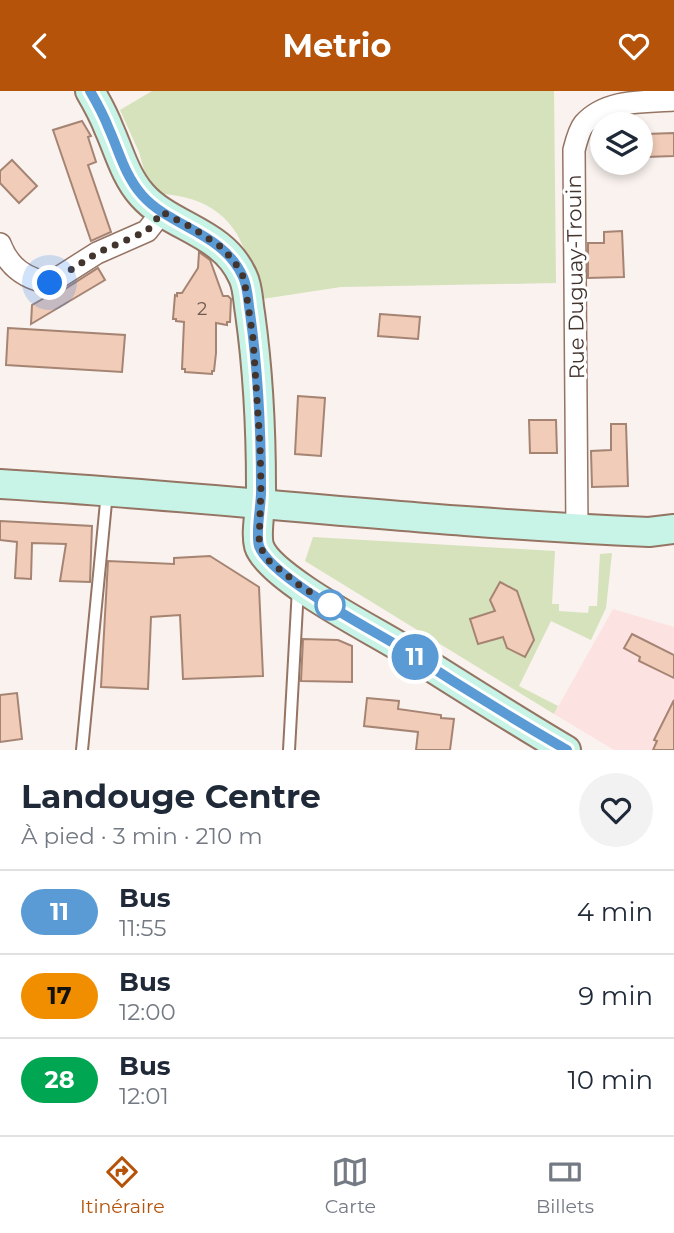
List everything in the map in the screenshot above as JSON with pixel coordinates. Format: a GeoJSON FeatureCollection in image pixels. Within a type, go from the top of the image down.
{"type":"FeatureCollection","features":[{"type":"Feature","properties":{"kind":"main road"},"geometry":{"type":"LineString","coordinates":[[90,91],[108,125],[129,178],[143,197],[162,212],[221,247],[244,278],[253,338],[261,504],[259,545],[268,560],[299,585],[468,693],[536,742],[566,750]]}},
{"type":"Feature","properties":{"kind":"main road"},"geometry":{"type":"LineString","coordinates":[[0,484],[436,520],[649,532],[674,529]]}},
{"type":"Feature","properties":{"kind":"street","name":"Rue Duguay-Trouin"},"geometry":{"type":"LineString","coordinates":[[577,529],[574,150],[583,125],[603,109],[630,102],[674,100]]}},
{"type":"Feature","properties":{"kind":"street"},"geometry":{"type":"LineString","coordinates":[[0,244],[5,256],[29,279],[50,283],[97,253],[147,231],[162,212]]}},
{"type":"Feature","properties":{"kind":"lane"},"geometry":{"type":"LineString","coordinates":[[82,750],[107,492]]}},
{"type":"Feature","properties":{"kind":"lane"},"geometry":{"type":"LineString","coordinates":[[289,750],[299,585]]}},
{"type":"Feature","properties":{"kind":"shaded area"},"geometry":{"type":"Polygon","coordinates":[[[613,609],[674,627],[674,750],[614,750],[554,714],[613,609]]]}},
{"type":"Feature","properties":{"kind":"green space"},"geometry":{"type":"Polygon","coordinates":[[[152,91],[554,91],[556,283],[341,287],[249,301],[247,258],[233,228],[223,217],[198,201],[151,194],[139,152],[120,110],[152,91]]]}},
{"type":"Feature","properties":{"kind":"green space"},"geometry":{"type":"Polygon","coordinates":[[[313,537],[555,551],[552,604],[559,604],[559,611],[588,613],[589,606],[597,606],[600,554],[612,553],[606,608],[591,640],[551,621],[519,686],[558,706],[554,714],[305,561],[313,537]]]}},
{"type":"Feature","properties":{"kind":"building"},"geometry":{"type":"Polygon","coordinates":[[[82,121],[91,136],[88,137],[96,162],[88,165],[111,232],[91,241],[53,130],[82,121]]]}},
{"type":"Feature","properties":{"kind":"building"},"geometry":{"type":"Polygon","coordinates":[[[674,133],[674,156],[653,157],[653,134],[674,133]]]}},
{"type":"Feature","properties":{"kind":"building"},"geometry":{"type":"Polygon","coordinates":[[[12,160],[37,186],[19,203],[0,183],[0,171],[12,160]]]}},
{"type":"Feature","properties":{"kind":"building"},"geometry":{"type":"Polygon","coordinates":[[[622,231],[624,277],[588,278],[588,243],[604,243],[604,232],[622,231]]]}},
{"type":"Feature","properties":{"kind":"building"},"geometry":{"type":"Polygon","coordinates":[[[199,252],[210,260],[223,296],[231,299],[230,322],[227,322],[227,325],[216,323],[216,353],[212,374],[185,372],[185,369],[182,369],[184,322],[173,319],[175,295],[182,293],[198,268],[199,252]]]}},
{"type":"Feature","properties":{"kind":"building"},"geometry":{"type":"Polygon","coordinates":[[[98,268],[105,280],[31,324],[32,305],[57,294],[98,268]]]}},
{"type":"Feature","properties":{"kind":"building"},"geometry":{"type":"Polygon","coordinates":[[[380,314],[420,317],[418,339],[378,336],[380,314]]]}},
{"type":"Feature","properties":{"kind":"building"},"geometry":{"type":"Polygon","coordinates":[[[8,328],[125,335],[122,372],[6,365],[8,328]]]}},
{"type":"Feature","properties":{"kind":"building"},"geometry":{"type":"Polygon","coordinates":[[[298,396],[325,398],[321,456],[295,454],[298,396]]]}},
{"type":"Feature","properties":{"kind":"building"},"geometry":{"type":"Polygon","coordinates":[[[529,420],[556,420],[557,453],[530,453],[529,420]]]}},
{"type":"Feature","properties":{"kind":"building"},"geometry":{"type":"Polygon","coordinates":[[[611,424],[626,424],[628,486],[592,487],[591,451],[611,450],[611,424]]]}},
{"type":"Feature","properties":{"kind":"building"},"geometry":{"type":"Polygon","coordinates":[[[0,521],[92,526],[90,582],[60,581],[66,544],[32,543],[31,579],[15,578],[17,542],[0,540],[0,521]]]}},
{"type":"Feature","properties":{"kind":"building"},"geometry":{"type":"Polygon","coordinates":[[[210,556],[259,587],[263,676],[183,679],[180,615],[151,617],[148,689],[101,687],[108,561],[174,564],[174,558],[210,556]]]}},
{"type":"Feature","properties":{"kind":"building"},"geometry":{"type":"Polygon","coordinates":[[[500,582],[517,591],[534,640],[525,657],[507,648],[503,637],[478,644],[470,619],[495,611],[490,600],[500,582]]]}},
{"type":"Feature","properties":{"kind":"building"},"geometry":{"type":"Polygon","coordinates":[[[632,634],[674,655],[674,678],[639,661],[640,657],[624,648],[632,634]]]}},
{"type":"Feature","properties":{"kind":"building"},"geometry":{"type":"Polygon","coordinates":[[[303,639],[338,640],[352,646],[352,682],[301,681],[303,639]]]}},
{"type":"Feature","properties":{"kind":"building"},"geometry":{"type":"Polygon","coordinates":[[[17,693],[22,739],[0,742],[0,695],[17,693]]]}},
{"type":"Feature","properties":{"kind":"building"},"geometry":{"type":"Polygon","coordinates":[[[367,698],[399,701],[398,709],[454,719],[450,750],[416,750],[418,732],[364,726],[367,698]]]}},
{"type":"Feature","properties":{"kind":"building"},"geometry":{"type":"Polygon","coordinates":[[[674,700],[674,750],[653,750],[657,741],[654,740],[674,700]]]}},
{"type":"Feature","properties":{"kind":"bus line","name":"11"},"geometry":{"type":"LineString","coordinates":[[90,91],[108,125],[129,178],[143,197],[162,212],[221,247],[244,278],[253,338],[260,445],[259,545],[268,560],[317,597],[398,646],[468,693],[567,750]]}},
{"type":"Feature","properties":{"kind":"route"},"geometry":{"type":"LineString","coordinates":[[50,283],[97,253],[147,231],[162,212],[221,247],[234,261],[244,278],[253,338],[261,486],[259,545],[268,560],[299,585],[337,609],[330,605]]}}]}
